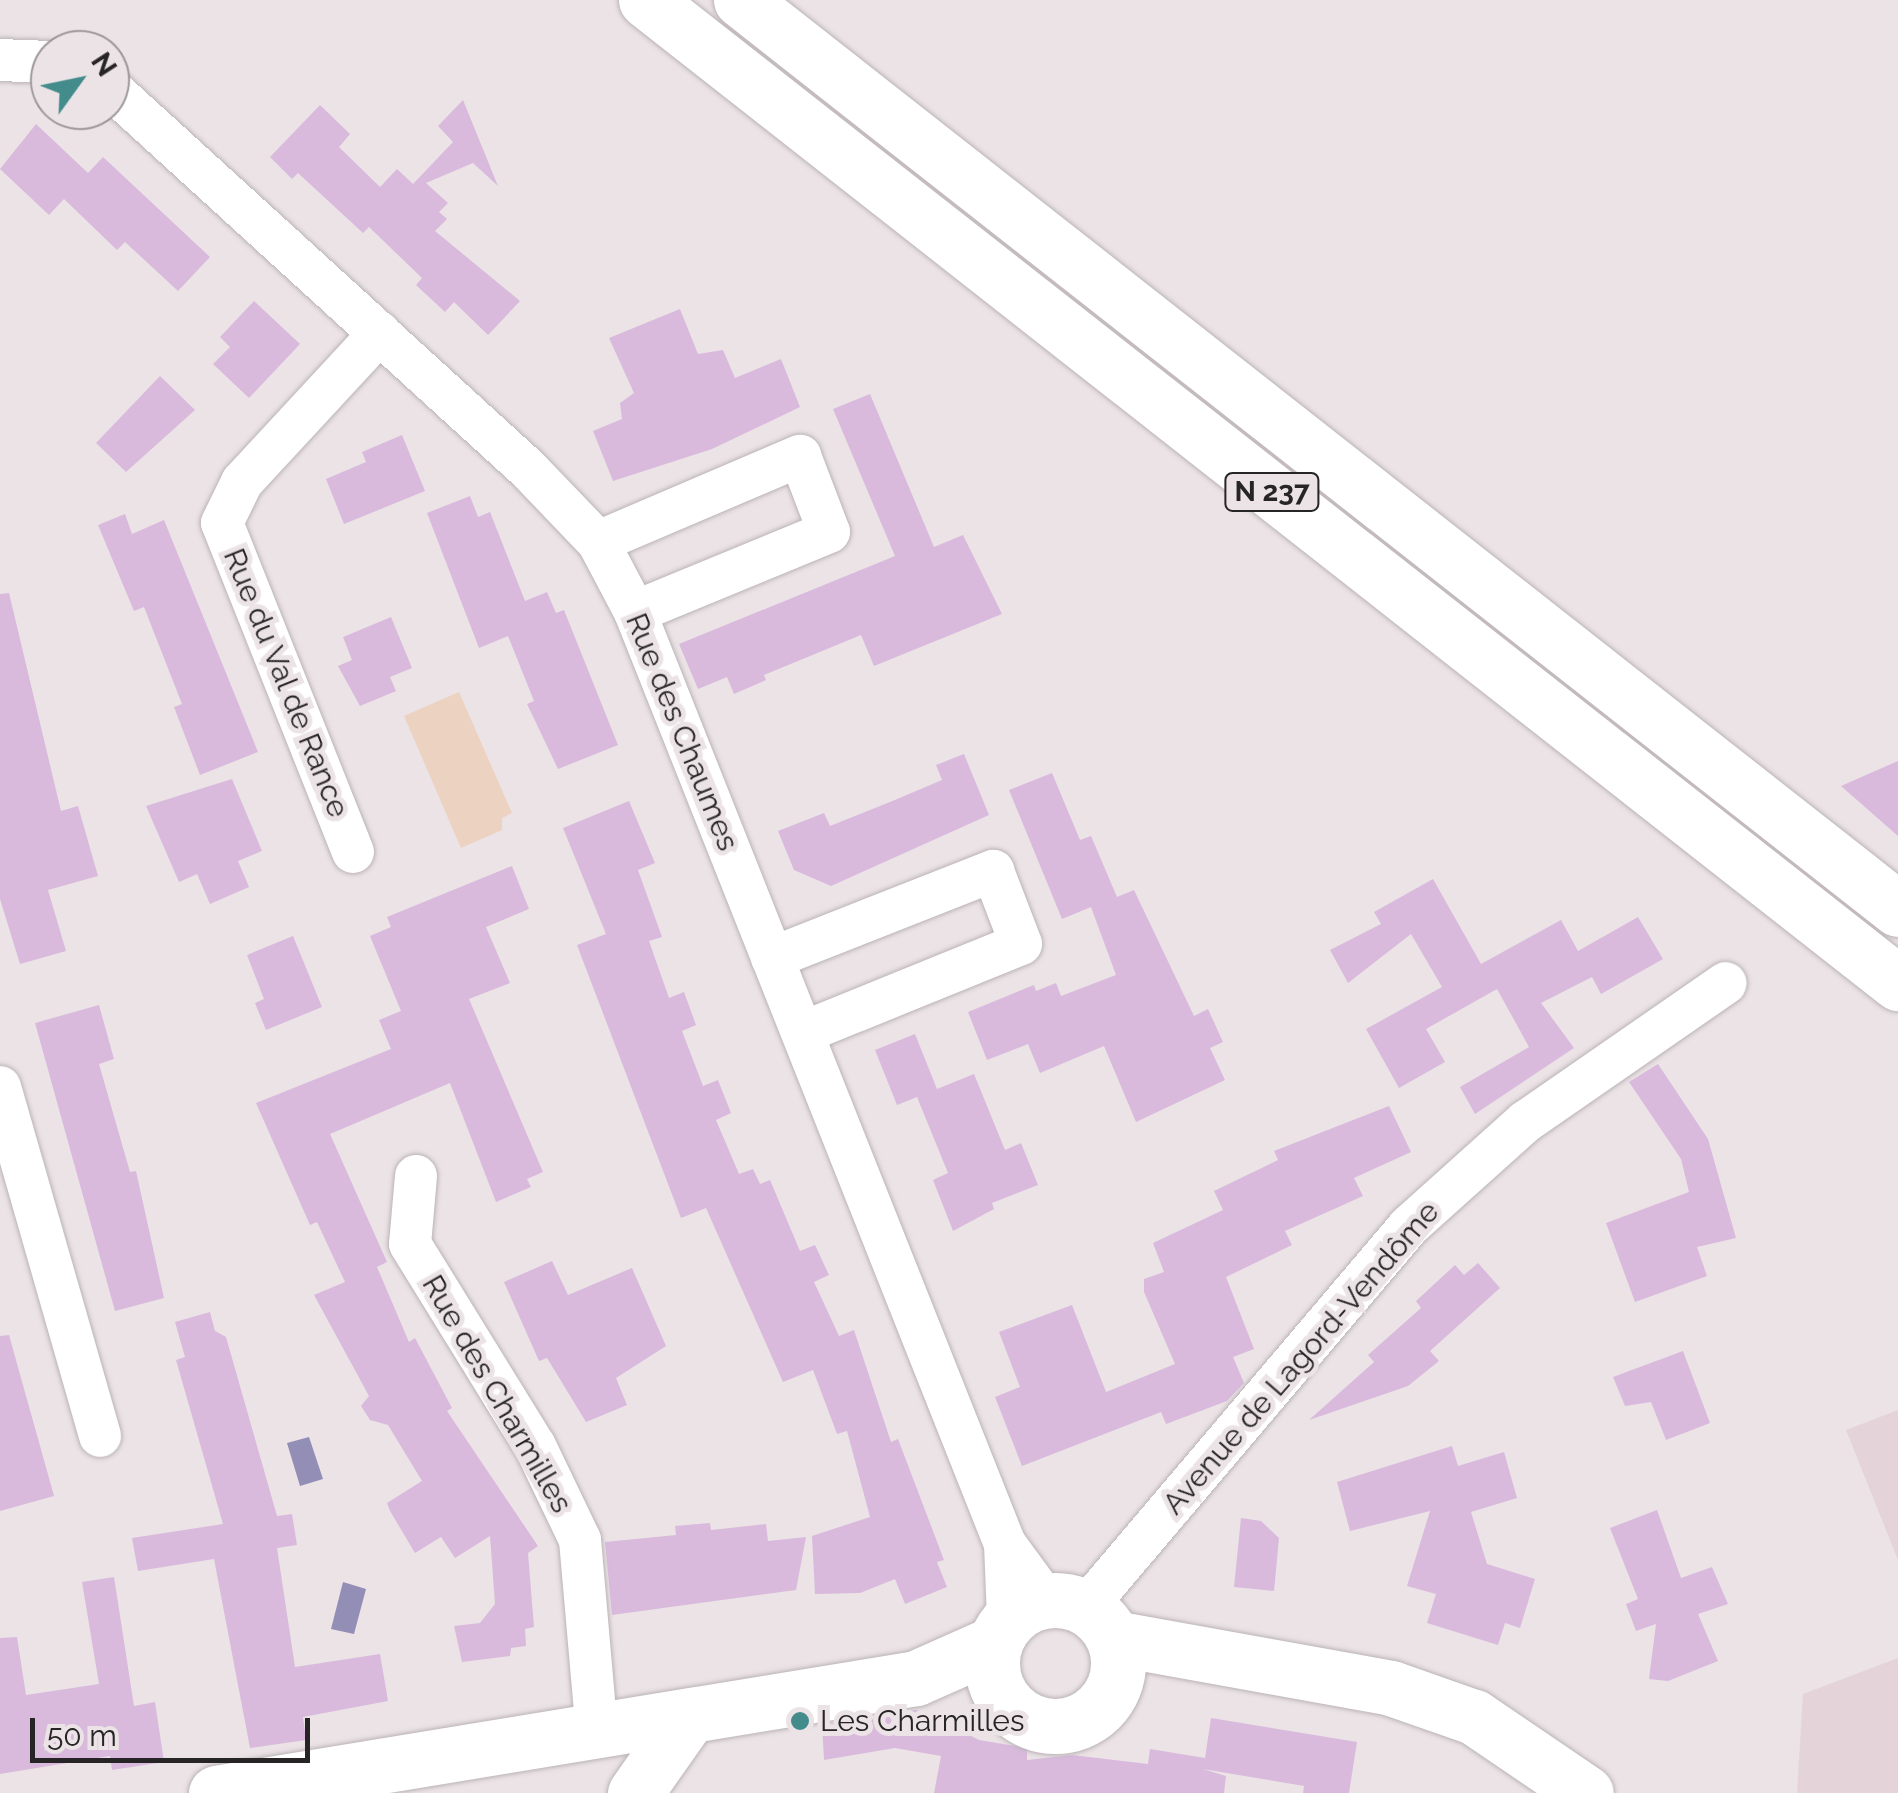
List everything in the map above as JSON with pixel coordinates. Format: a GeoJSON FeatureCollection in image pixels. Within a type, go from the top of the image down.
{"type":"FeatureCollection","features":[{"type":"Feature","properties":{"kind":"main road","name":"N 237"},"geometry":{"type":"LineString","coordinates":[[646,0],[1898,983]]}},
{"type":"Feature","properties":{"kind":"main road","name":"N 237"},"geometry":{"type":"LineString","coordinates":[[740,0],[1898,909]]}},
{"type":"Feature","properties":{"kind":"main road"},"geometry":{"type":"LineString","coordinates":[[1061,1632],[1227,1654],[1391,1688],[1474,1716],[1586,1793]]}},
{"type":"Feature","properties":{"kind":"main road"},"geometry":{"type":"LineString","coordinates":[[1061,1632],[1098,1710],[1062,1727],[1024,1719],[1001,1696],[1061,1632]]}},
{"type":"Feature","properties":{"kind":"main road","name":"Avenue de Lagord-Vendôme"},"geometry":{"type":"LineString","coordinates":[[216,1793],[687,1719],[916,1678],[1061,1632]]}},
{"type":"Feature","properties":{"kind":"main road","name":"Avenue de Lagord-Vendôme"},"geometry":{"type":"LineString","coordinates":[[916,1678],[1001,1696]]}},
{"type":"Feature","properties":{"kind":"main road"},"geometry":{"type":"LineString","coordinates":[[635,1793],[687,1719]]}},
{"type":"Feature","properties":{"kind":"main road"},"geometry":{"type":"LineString","coordinates":[[597,1733],[613,1793]]}},
{"type":"Feature","properties":{"kind":"street"},"geometry":{"type":"LineString","coordinates":[[0,60],[30,61]]}},
{"type":"Feature","properties":{"kind":"street","name":"Rue des Chaumes"},"geometry":{"type":"LineString","coordinates":[[130,106],[380,333],[598,542],[635,612],[1004,1544],[1061,1632]]}},
{"type":"Feature","properties":{"kind":"street","name":"Rue du Val de Rance"},"geometry":{"type":"LineString","coordinates":[[354,852],[222,523],[242,482],[380,333]]}},
{"type":"Feature","properties":{"kind":"street"},"geometry":{"type":"LineString","coordinates":[[598,542],[800,456],[829,532],[635,612]]}},
{"type":"Feature","properties":{"kind":"street"},"geometry":{"type":"LineString","coordinates":[[772,958],[993,871],[1021,944],[802,1034]]}},
{"type":"Feature","properties":{"kind":"street","name":"Avenue de Lagord-Vendôme"},"geometry":{"type":"LineString","coordinates":[[1061,1632],[1409,1226],[1525,1122],[1726,983]]}},
{"type":"Feature","properties":{"kind":"street"},"geometry":{"type":"LineString","coordinates":[[0,1087],[100,1436]]}},
{"type":"Feature","properties":{"kind":"street","name":"Rue des Charmilles"},"geometry":{"type":"LineString","coordinates":[[416,1176],[410,1244],[535,1446],[580,1540],[597,1733]]}},
{"type":"Feature","properties":{"kind":"shaded area"},"geometry":{"type":"Polygon","coordinates":[[[459,692],[512,813],[502,818],[502,830],[461,848],[404,716],[459,692]]]}},
{"type":"Feature","properties":{"kind":"shaded area"},"geometry":{"type":"Polygon","coordinates":[[[1898,1410],[1898,1560],[1846,1430],[1898,1410]]]}},
{"type":"Feature","properties":{"kind":"shaded area"},"geometry":{"type":"Polygon","coordinates":[[[309,1437],[323,1479],[300,1486],[287,1443],[309,1437]]]}},
{"type":"Feature","properties":{"kind":"shaded area"},"geometry":{"type":"Polygon","coordinates":[[[343,1582],[366,1589],[354,1634],[331,1629],[343,1582]]]}},
{"type":"Feature","properties":{"kind":"shaded area"},"geometry":{"type":"Polygon","coordinates":[[[1898,1658],[1898,1793],[1797,1793],[1803,1694],[1898,1658]]]}},
{"type":"Feature","properties":{"kind":"building"},"geometry":{"type":"Polygon","coordinates":[[[463,100],[498,186],[473,163],[426,183],[448,203],[439,212],[447,219],[435,231],[520,301],[488,335],[454,302],[445,312],[416,285],[422,278],[369,227],[363,233],[298,173],[292,179],[270,157],[320,105],[350,134],[339,147],[380,187],[397,169],[413,184],[453,142],[438,126],[463,100]]]}},
{"type":"Feature","properties":{"kind":"building"},"geometry":{"type":"Polygon","coordinates":[[[31,130],[42,130],[88,173],[103,157],[210,257],[178,291],[125,242],[117,250],[64,199],[49,215],[0,169],[31,130]]]}},
{"type":"Feature","properties":{"kind":"building"},"geometry":{"type":"Polygon","coordinates":[[[254,301],[300,344],[249,398],[213,364],[230,347],[220,337],[254,301]]]}},
{"type":"Feature","properties":{"kind":"building"},"geometry":{"type":"Polygon","coordinates":[[[680,309],[698,354],[723,350],[735,378],[781,359],[800,407],[712,449],[613,481],[593,431],[622,419],[620,403],[634,393],[609,338],[680,309]]]}},
{"type":"Feature","properties":{"kind":"building"},"geometry":{"type":"Polygon","coordinates":[[[160,376],[195,410],[126,472],[96,443],[160,376]]]}},
{"type":"Feature","properties":{"kind":"building"},"geometry":{"type":"Polygon","coordinates":[[[870,394],[934,547],[963,535],[1002,614],[874,666],[861,635],[764,675],[766,680],[734,694],[727,677],[698,689],[679,644],[895,556],[833,409],[870,394]]]}},
{"type":"Feature","properties":{"kind":"building"},"geometry":{"type":"Polygon","coordinates":[[[402,435],[425,491],[344,524],[326,479],[366,462],[362,452],[402,435]]]}},
{"type":"Feature","properties":{"kind":"building"},"geometry":{"type":"Polygon","coordinates":[[[470,496],[478,517],[490,512],[525,601],[547,592],[556,613],[564,610],[618,745],[558,769],[527,704],[534,701],[508,636],[479,648],[427,513],[470,496]]]}},
{"type":"Feature","properties":{"kind":"building"},"geometry":{"type":"Polygon","coordinates":[[[125,514],[132,534],[164,520],[258,752],[200,775],[174,707],[182,704],[144,607],[134,611],[98,525],[125,514]]]}},
{"type":"Feature","properties":{"kind":"building"},"geometry":{"type":"Polygon","coordinates":[[[9,593],[61,811],[78,806],[98,876],[48,890],[66,951],[20,964],[0,899],[0,594],[9,593]]]}},
{"type":"Feature","properties":{"kind":"building"},"geometry":{"type":"Polygon","coordinates":[[[391,617],[412,668],[390,677],[396,691],[360,706],[338,666],[352,660],[343,637],[391,617]]]}},
{"type":"Feature","properties":{"kind":"building"},"geometry":{"type":"Polygon","coordinates":[[[964,754],[989,815],[831,886],[794,870],[778,831],[824,813],[830,826],[890,802],[942,780],[936,765],[964,754]]]}},
{"type":"Feature","properties":{"kind":"building"},"geometry":{"type":"Polygon","coordinates":[[[1898,761],[1898,836],[1841,786],[1898,761]]]}},
{"type":"Feature","properties":{"kind":"building"},"geometry":{"type":"Polygon","coordinates":[[[1052,773],[1080,840],[1091,836],[1117,897],[1134,890],[1194,1016],[1208,1009],[1223,1042],[1210,1048],[1225,1080],[1136,1122],[1104,1046],[1040,1073],[1028,1044],[987,1060],[968,1012],[1034,985],[1036,991],[1056,983],[1061,996],[1116,975],[1091,907],[1062,919],[1009,790],[1052,773]]]}},
{"type":"Feature","properties":{"kind":"building"},"geometry":{"type":"Polygon","coordinates":[[[232,779],[262,851],[238,861],[249,887],[210,904],[197,874],[179,882],[146,806],[232,779]]]}},
{"type":"Feature","properties":{"kind":"building"},"geometry":{"type":"Polygon","coordinates":[[[629,801],[655,863],[638,870],[662,937],[649,941],[669,998],[684,992],[696,1025],[682,1031],[703,1086],[718,1080],[731,1113],[716,1120],[739,1174],[753,1169],[760,1184],[770,1180],[800,1251],[815,1245],[829,1275],[814,1282],[839,1336],[854,1330],[891,1442],[898,1439],[944,1560],[937,1562],[947,1587],[905,1604],[895,1579],[860,1593],[815,1594],[812,1536],[870,1517],[847,1431],[837,1434],[813,1370],[783,1382],[706,1208],[681,1218],[577,945],[606,934],[563,828],[629,801]]]}},
{"type":"Feature","properties":{"kind":"building"},"geometry":{"type":"Polygon","coordinates":[[[512,866],[529,909],[486,927],[510,983],[469,999],[543,1172],[527,1179],[531,1187],[496,1202],[450,1083],[330,1134],[387,1262],[377,1267],[409,1342],[415,1338],[452,1408],[447,1411],[538,1546],[528,1553],[534,1627],[525,1629],[526,1646],[511,1648],[510,1656],[462,1662],[454,1626],[480,1623],[495,1604],[490,1536],[455,1558],[441,1537],[415,1553],[390,1511],[387,1503],[422,1481],[388,1425],[370,1420],[361,1406],[369,1396],[314,1295],[345,1282],[317,1222],[310,1225],[256,1103],[391,1049],[379,1020],[401,1011],[370,936],[391,927],[387,917],[512,866]]]}},
{"type":"Feature","properties":{"kind":"building"},"geometry":{"type":"Polygon","coordinates":[[[1433,879],[1481,964],[1561,920],[1578,951],[1638,917],[1663,959],[1601,994],[1592,977],[1541,1003],[1574,1048],[1475,1114],[1460,1087],[1529,1047],[1497,989],[1426,1029],[1445,1062],[1399,1088],[1366,1029],[1442,987],[1411,934],[1348,983],[1330,950],[1381,924],[1374,912],[1433,879]]]}},
{"type":"Feature","properties":{"kind":"building"},"geometry":{"type":"Polygon","coordinates":[[[293,936],[322,1007],[266,1030],[255,1003],[264,999],[247,955],[293,936]]]}},
{"type":"Feature","properties":{"kind":"building"},"geometry":{"type":"Polygon","coordinates":[[[99,1005],[114,1059],[99,1064],[130,1172],[136,1171],[164,1298],[115,1311],[35,1023],[99,1005]]]}},
{"type":"Feature","properties":{"kind":"building"},"geometry":{"type":"Polygon","coordinates":[[[915,1034],[937,1089],[974,1074],[1005,1150],[1021,1143],[1038,1185],[992,1203],[994,1209],[953,1231],[933,1180],[948,1173],[917,1097],[897,1105],[875,1050],[915,1034]]]}},
{"type":"Feature","properties":{"kind":"building"},"geometry":{"type":"Polygon","coordinates":[[[1658,1064],[1708,1139],[1736,1238],[1697,1247],[1707,1276],[1635,1302],[1606,1223],[1689,1192],[1681,1159],[1629,1082],[1658,1064]]]}},
{"type":"Feature","properties":{"kind":"building"},"geometry":{"type":"Polygon","coordinates":[[[1389,1106],[1411,1152],[1354,1178],[1363,1196],[1285,1231],[1292,1245],[1226,1277],[1254,1349],[1233,1357],[1244,1383],[1227,1401],[1166,1424],[1161,1412],[1022,1466],[995,1397],[1020,1387],[999,1332],[1072,1305],[1106,1392],[1175,1364],[1144,1292],[1144,1279],[1164,1272],[1153,1243],[1223,1210],[1214,1191],[1278,1160],[1274,1151],[1389,1106]]]}},
{"type":"Feature","properties":{"kind":"building"},"geometry":{"type":"Polygon","coordinates":[[[552,1261],[568,1295],[632,1268],[666,1346],[616,1378],[627,1405],[586,1422],[547,1358],[539,1361],[504,1282],[552,1261]]]}},
{"type":"Feature","properties":{"kind":"building"},"geometry":{"type":"Polygon","coordinates":[[[1478,1263],[1500,1288],[1430,1351],[1439,1361],[1408,1386],[1309,1420],[1374,1362],[1368,1355],[1421,1308],[1416,1301],[1455,1265],[1464,1275],[1478,1263]]]}},
{"type":"Feature","properties":{"kind":"building"},"geometry":{"type":"Polygon","coordinates":[[[210,1312],[215,1331],[226,1337],[277,1516],[292,1514],[297,1545],[277,1548],[295,1667],[380,1654],[388,1701],[303,1717],[306,1740],[250,1748],[214,1559],[138,1571],[132,1538],[223,1524],[176,1360],[185,1357],[175,1322],[210,1312]]]}},
{"type":"Feature","properties":{"kind":"building"},"geometry":{"type":"Polygon","coordinates":[[[9,1335],[54,1496],[0,1511],[0,1336],[9,1335]]]}},
{"type":"Feature","properties":{"kind":"building"},"geometry":{"type":"Polygon","coordinates":[[[1683,1351],[1710,1423],[1666,1440],[1651,1402],[1625,1406],[1613,1377],[1683,1351]]]}},
{"type":"Feature","properties":{"kind":"building"},"geometry":{"type":"Polygon","coordinates":[[[1452,1446],[1458,1466],[1504,1452],[1517,1498],[1471,1512],[1487,1564],[1535,1579],[1520,1628],[1505,1623],[1498,1645],[1427,1623],[1436,1594],[1407,1586],[1430,1511],[1350,1531],[1337,1482],[1452,1446]]]}},
{"type":"Feature","properties":{"kind":"building"},"geometry":{"type":"Polygon","coordinates":[[[1657,1510],[1681,1578],[1712,1567],[1728,1604],[1698,1614],[1718,1661],[1668,1681],[1649,1679],[1656,1624],[1636,1631],[1626,1604],[1638,1599],[1610,1528],[1657,1510]]]}},
{"type":"Feature","properties":{"kind":"building"},"geometry":{"type":"Polygon","coordinates":[[[1241,1518],[1261,1521],[1279,1538],[1274,1591],[1234,1587],[1241,1518]]]}},
{"type":"Feature","properties":{"kind":"building"},"geometry":{"type":"Polygon","coordinates":[[[710,1523],[711,1530],[766,1524],[768,1541],[806,1537],[796,1590],[612,1615],[605,1542],[676,1535],[675,1526],[710,1523]]]}},
{"type":"Feature","properties":{"kind":"building"},"geometry":{"type":"Polygon","coordinates":[[[114,1577],[134,1706],[155,1702],[164,1762],[112,1770],[110,1756],[0,1774],[0,1638],[17,1637],[26,1695],[99,1684],[82,1582],[114,1577]]]}},
{"type":"Feature","properties":{"kind":"building"},"geometry":{"type":"Polygon","coordinates":[[[915,1710],[947,1715],[946,1723],[979,1740],[1027,1748],[1027,1760],[1072,1755],[1148,1764],[1150,1749],[1205,1758],[1211,1718],[1357,1742],[1349,1793],[1303,1793],[1304,1786],[1203,1769],[1226,1776],[1224,1793],[934,1793],[941,1756],[895,1748],[824,1760],[822,1725],[915,1710]]]}},
{"type":"Feature","properties":{"kind":"place","name":"Les Charmilles"},"geometry":{"type":"Point","coordinates":[800,1721]}}]}
